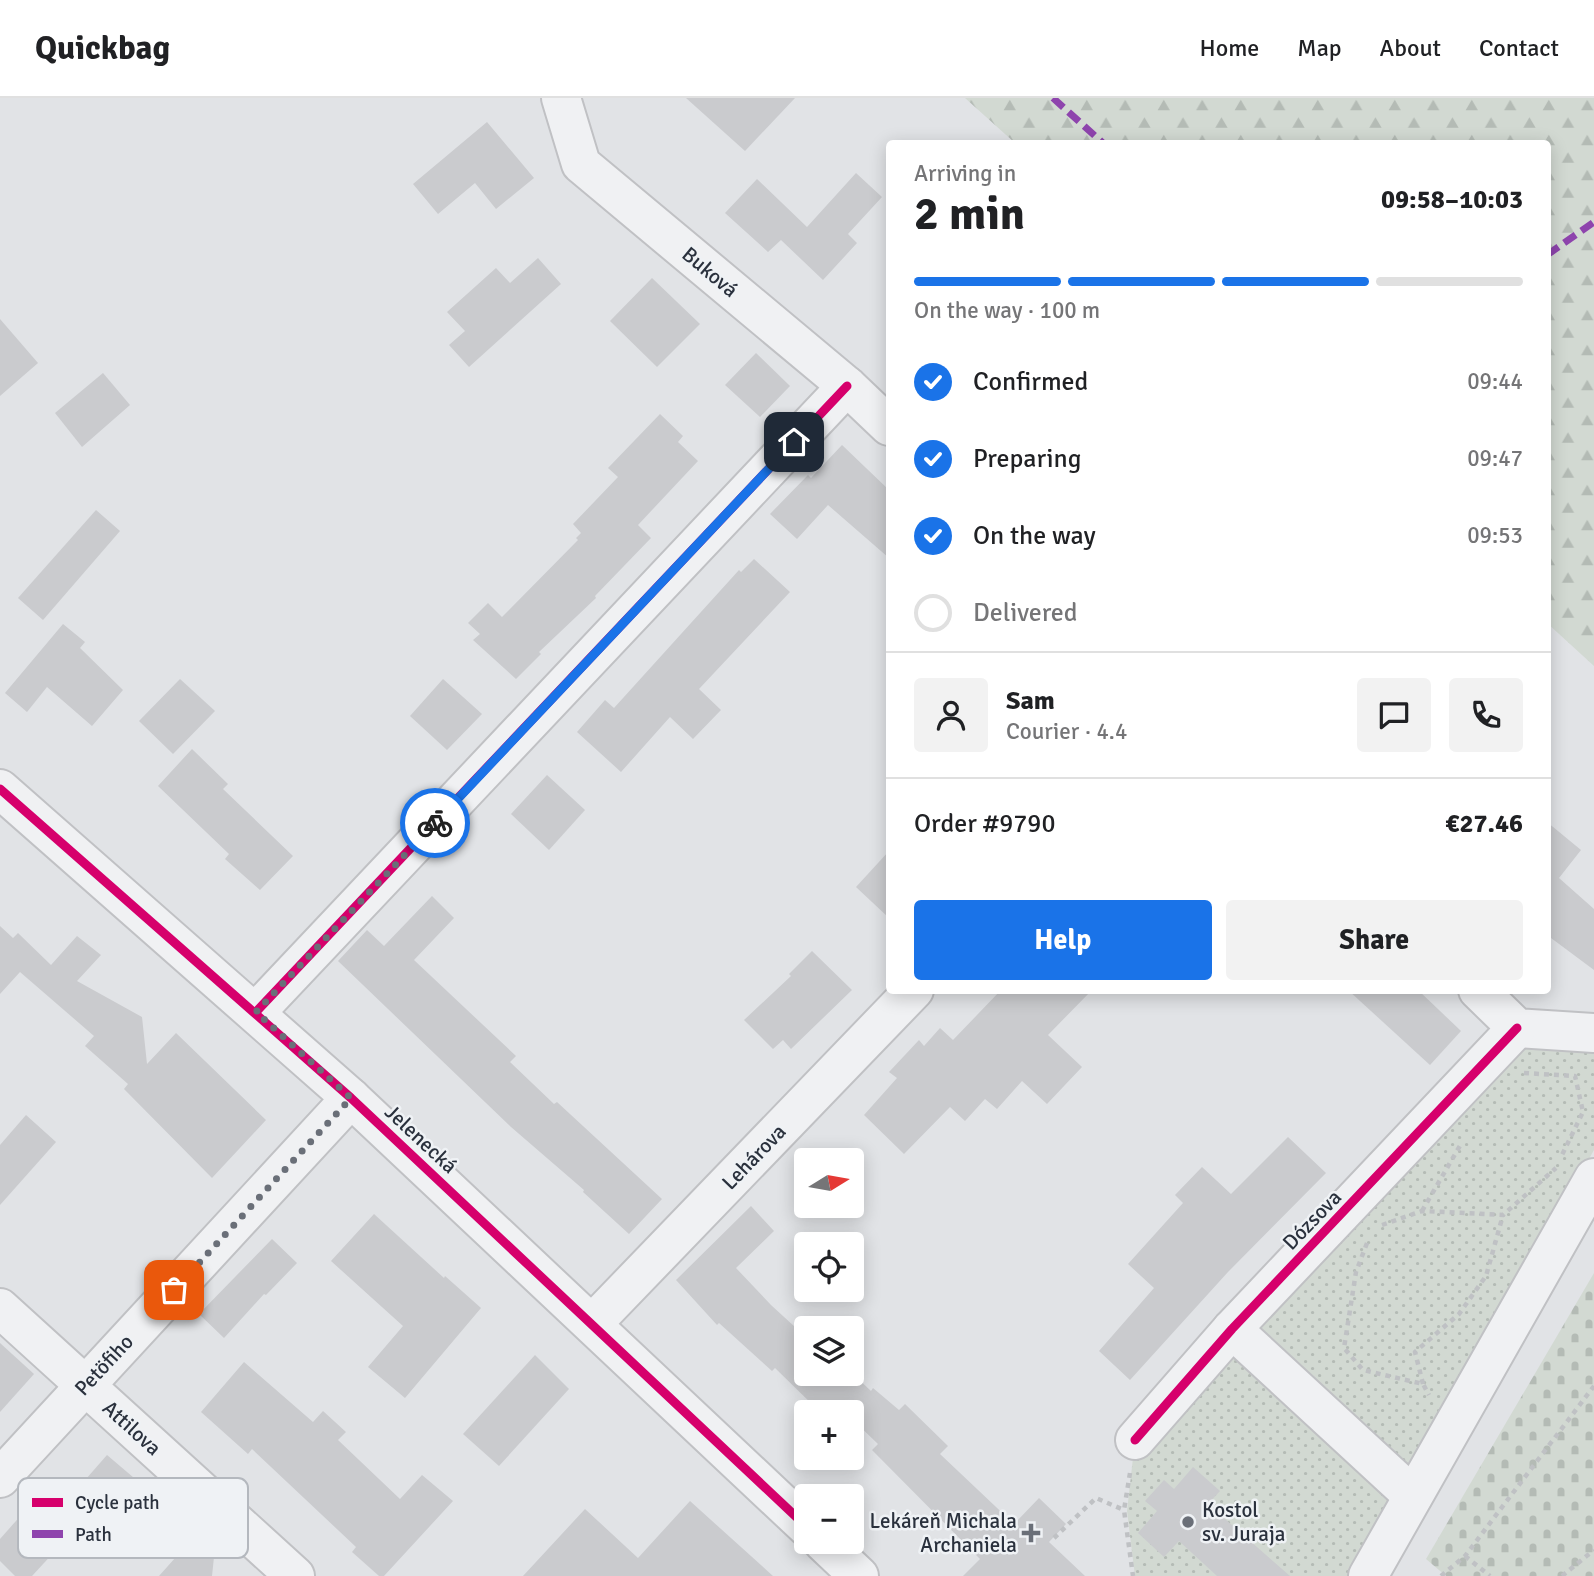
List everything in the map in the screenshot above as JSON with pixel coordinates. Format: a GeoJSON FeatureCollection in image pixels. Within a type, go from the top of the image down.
{"type":"FeatureCollection","features":[{"type":"Feature","properties":{"kind":"street","name":"Buková"},"geometry":{"type":"LineString","coordinates":[[561,98],[581,164],[847,386],[886,423]]}},
{"type":"Feature","properties":{"kind":"street"},"geometry":{"type":"LineString","coordinates":[[256,1012],[847,386]]}},
{"type":"Feature","properties":{"kind":"street","name":"Jelenecká"},"geometry":{"type":"LineString","coordinates":[[0,789],[351,1098],[794,1515]]}},
{"type":"Feature","properties":{"kind":"street","name":"Lehárova"},"geometry":{"type":"LineString","coordinates":[[593,1323],[910,994]]}},
{"type":"Feature","properties":{"kind":"street"},"geometry":{"type":"LineString","coordinates":[[1481,994],[1509,1036],[1594,1033]]}},
{"type":"Feature","properties":{"kind":"street","name":"Dózsova"},"geometry":{"type":"LineString","coordinates":[[1135,1440],[1232,1329],[1509,1036]]}},
{"type":"Feature","properties":{"kind":"street","name":"Petöfiho"},"geometry":{"type":"LineString","coordinates":[[0,1478],[351,1098]]}},
{"type":"Feature","properties":{"kind":"street"},"geometry":{"type":"LineString","coordinates":[[1368,1576],[1594,1178]]}},
{"type":"Feature","properties":{"kind":"street","name":"Attilova"},"geometry":{"type":"LineString","coordinates":[[0,1308],[187,1478]]}},
{"type":"Feature","properties":{"kind":"street"},"geometry":{"type":"LineString","coordinates":[[1232,1329],[1413,1496]]}},
{"type":"Feature","properties":{"kind":"street","name":"Attilova"},"geometry":{"type":"LineString","coordinates":[[248,1533],[295,1576]]}},
{"type":"Feature","properties":{"kind":"street"},"geometry":{"type":"LineString","coordinates":[[836,1554],[859,1576]]}},
{"type":"Feature","properties":{"kind":"path"},"geometry":{"type":"LineString","coordinates":[[1509,1036],[1525,1073]]}},
{"type":"Feature","properties":{"kind":"path"},"geometry":{"type":"LineString","coordinates":[[1434,1403],[1423,1384],[1415,1352],[1459,1314],[1486,1276],[1503,1215],[1556,1167],[1583,1112],[1575,1076],[1525,1073],[1515,1083]]}},
{"type":"Feature","properties":{"kind":"path"},"geometry":{"type":"LineString","coordinates":[[1422,1211],[1462,1142]]}},
{"type":"Feature","properties":{"kind":"path"},"geometry":{"type":"LineString","coordinates":[[1372,1228],[1422,1211],[1503,1215]]}},
{"type":"Feature","properties":{"kind":"path"},"geometry":{"type":"LineString","coordinates":[[1368,1239],[1356,1272],[1344,1349],[1363,1370],[1423,1384]]}},
{"type":"Feature","properties":{"kind":"path"},"geometry":{"type":"LineString","coordinates":[[1441,1576],[1465,1556],[1594,1386]]}},
{"type":"Feature","properties":{"kind":"path"},"geometry":{"type":"LineString","coordinates":[[1133,1576],[1124,1510],[1135,1440]]}},
{"type":"Feature","properties":{"kind":"path"},"geometry":{"type":"LineString","coordinates":[[1054,1538],[1096,1498],[1124,1510]]}},
{"type":"Feature","properties":{"kind":"path"},"geometry":{"type":"LineString","coordinates":[[1562,1576],[1594,1550]]}},
{"type":"Feature","properties":{"kind":"path"},"geometry":{"type":"LineString","coordinates":[[1465,1556],[1490,1576]]}},
{"type":"Feature","properties":{"kind":"green space"},"geometry":{"type":"Polygon","coordinates":[[[965,98],[1594,98],[1594,666],[1551,627],[1551,140],[1012,140],[965,98]]]}},
{"type":"Feature","properties":{"kind":"green space"},"geometry":{"type":"Polygon","coordinates":[[[1498,1044],[1594,1044],[1594,1150],[1353,1576],[1135,1576],[1127,1511],[1135,1440],[1498,1044]]]}},
{"type":"Feature","properties":{"kind":"green space"},"geometry":{"type":"Polygon","coordinates":[[[1594,1273],[1594,1576],[1446,1576],[1426,1559],[1594,1273]]]}},
{"type":"Feature","properties":{"kind":"building"},"geometry":{"type":"Polygon","coordinates":[[[686,98],[795,98],[745,151],[686,98]]]}},
{"type":"Feature","properties":{"kind":"building"},"geometry":{"type":"Polygon","coordinates":[[[487,122],[534,178],[496,209],[475,183],[438,214],[413,184],[487,122]]]}},
{"type":"Feature","properties":{"kind":"building"},"geometry":{"type":"Polygon","coordinates":[[[856,173],[882,197],[848,234],[857,243],[823,280],[781,240],[768,252],[725,213],[757,179],[807,227],[856,173]]]}},
{"type":"Feature","properties":{"kind":"building"},"geometry":{"type":"Polygon","coordinates":[[[538,258],[561,284],[469,367],[449,345],[465,331],[447,312],[496,268],[510,283],[538,258]]]}},
{"type":"Feature","properties":{"kind":"building"},"geometry":{"type":"Polygon","coordinates":[[[652,278],[700,324],[657,367],[610,321],[652,278]]]}},
{"type":"Feature","properties":{"kind":"building"},"geometry":{"type":"Polygon","coordinates":[[[0,319],[38,363],[0,396],[0,319]]]}},
{"type":"Feature","properties":{"kind":"building"},"geometry":{"type":"Polygon","coordinates":[[[756,353],[790,386],[760,417],[725,385],[756,353]]]}},
{"type":"Feature","properties":{"kind":"building"},"geometry":{"type":"Polygon","coordinates":[[[103,373],[130,405],[82,447],[55,413],[103,373]]]}},
{"type":"Feature","properties":{"kind":"building"},"geometry":{"type":"Polygon","coordinates":[[[660,414],[683,436],[678,442],[698,461],[638,525],[651,538],[516,679],[473,640],[480,634],[468,623],[488,603],[502,617],[578,540],[576,538],[581,533],[573,524],[618,477],[608,468],[660,414]]]}},
{"type":"Feature","properties":{"kind":"building"},"geometry":{"type":"Polygon","coordinates":[[[842,445],[886,487],[886,555],[828,505],[797,539],[770,514],[808,475],[811,478],[842,445]]]}},
{"type":"Feature","properties":{"kind":"building"},"geometry":{"type":"Polygon","coordinates":[[[96,510],[120,531],[43,620],[18,598],[96,510]]]}},
{"type":"Feature","properties":{"kind":"building"},"geometry":{"type":"Polygon","coordinates":[[[754,559],[790,592],[699,689],[721,710],[693,739],[670,717],[621,772],[577,732],[605,700],[614,708],[739,570],[741,572],[754,559]]]}},
{"type":"Feature","properties":{"kind":"building"},"geometry":{"type":"Polygon","coordinates":[[[63,624],[85,642],[80,648],[123,690],[92,726],[47,687],[27,712],[5,693],[63,624]]]}},
{"type":"Feature","properties":{"kind":"building"},"geometry":{"type":"Polygon","coordinates":[[[180,679],[215,711],[173,754],[139,721],[180,679]]]}},
{"type":"Feature","properties":{"kind":"building"},"geometry":{"type":"Polygon","coordinates":[[[443,679],[482,714],[447,750],[410,716],[443,679]]]}},
{"type":"Feature","properties":{"kind":"building"},"geometry":{"type":"Polygon","coordinates":[[[192,749],[228,784],[223,789],[293,856],[260,890],[225,859],[229,854],[158,786],[192,749]]]}},
{"type":"Feature","properties":{"kind":"building"},"geometry":{"type":"Polygon","coordinates":[[[547,775],[585,810],[549,850],[511,814],[547,775]]]}},
{"type":"Feature","properties":{"kind":"building"},"geometry":{"type":"Polygon","coordinates":[[[1551,825],[1581,850],[1559,878],[1594,909],[1594,970],[1551,938],[1551,825]]]}},
{"type":"Feature","properties":{"kind":"building"},"geometry":{"type":"Polygon","coordinates":[[[886,854],[886,915],[856,887],[886,854]]]}},
{"type":"Feature","properties":{"kind":"building"},"geometry":{"type":"Polygon","coordinates":[[[432,896],[454,918],[414,960],[516,1056],[510,1062],[662,1199],[629,1234],[583,1192],[584,1190],[511,1127],[338,961],[367,930],[384,946],[432,896]]]}},
{"type":"Feature","properties":{"kind":"building"},"geometry":{"type":"Polygon","coordinates":[[[0,926],[13,938],[18,933],[51,965],[77,936],[101,955],[77,981],[142,1017],[147,1064],[176,1033],[266,1120],[212,1178],[124,1089],[128,1084],[85,1046],[94,1036],[20,972],[0,994],[0,926]]]}},
{"type":"Feature","properties":{"kind":"building"},"geometry":{"type":"Polygon","coordinates":[[[812,951],[852,990],[791,1049],[783,1040],[773,1049],[744,1020],[791,976],[789,974],[812,951]]]}},
{"type":"Feature","properties":{"kind":"building"},"geometry":{"type":"Polygon","coordinates":[[[997,994],[1088,994],[1048,1035],[1082,1067],[1047,1104],[1022,1081],[997,1109],[985,1099],[965,1121],[950,1107],[904,1154],[864,1115],[897,1078],[889,1072],[919,1040],[924,1046],[940,1028],[953,1040],[997,994]]]}},
{"type":"Feature","properties":{"kind":"building"},"geometry":{"type":"Polygon","coordinates":[[[1352,994],[1422,994],[1461,1031],[1430,1065],[1352,994]]]}},
{"type":"Feature","properties":{"kind":"building"},"geometry":{"type":"Polygon","coordinates":[[[26,1115],[56,1142],[0,1205],[0,1145],[26,1115]]]}},
{"type":"Feature","properties":{"kind":"building"},"geometry":{"type":"Polygon","coordinates":[[[1288,1137],[1326,1173],[1228,1272],[1130,1380],[1099,1351],[1154,1288],[1128,1264],[1183,1203],[1175,1195],[1202,1167],[1231,1194],[1288,1137]]]}},
{"type":"Feature","properties":{"kind":"building"},"geometry":{"type":"Polygon","coordinates":[[[751,1206],[774,1231],[736,1268],[794,1326],[794,1386],[864,1384],[871,1391],[873,1388],[899,1410],[905,1404],[948,1446],[940,1454],[1014,1524],[1039,1498],[1066,1524],[1049,1542],[1085,1576],[963,1576],[980,1559],[872,1450],[878,1444],[864,1431],[864,1400],[808,1400],[775,1368],[772,1371],[719,1323],[717,1325],[676,1280],[751,1206]]]}},
{"type":"Feature","properties":{"kind":"building"},"geometry":{"type":"Polygon","coordinates":[[[374,1214],[481,1308],[405,1398],[368,1367],[403,1326],[331,1261],[374,1214]]]}},
{"type":"Feature","properties":{"kind":"building"},"geometry":{"type":"Polygon","coordinates":[[[272,1239],[297,1263],[224,1338],[199,1314],[272,1239]]]}},
{"type":"Feature","properties":{"kind":"building"},"geometry":{"type":"Polygon","coordinates":[[[0,1343],[34,1374],[0,1412],[0,1343]]]}},
{"type":"Feature","properties":{"kind":"building"},"geometry":{"type":"Polygon","coordinates":[[[535,1355],[569,1389],[499,1466],[463,1434],[535,1355]]]}},
{"type":"Feature","properties":{"kind":"building"},"geometry":{"type":"Polygon","coordinates":[[[244,1362],[313,1422],[323,1411],[346,1432],[338,1440],[400,1499],[422,1475],[453,1501],[384,1576],[379,1576],[352,1552],[356,1547],[252,1449],[248,1454],[201,1412],[244,1362]]]}},
{"type":"Feature","properties":{"kind":"building"},"geometry":{"type":"Polygon","coordinates":[[[107,1455],[134,1478],[87,1478],[107,1455]]]}},
{"type":"Feature","properties":{"kind":"building","name":"Kostol sv. Juraja"},"geometry":{"type":"Polygon","coordinates":[[[1193,1467],[1220,1491],[1208,1504],[1290,1576],[1217,1576],[1179,1541],[1164,1557],[1138,1533],[1157,1511],[1145,1501],[1164,1480],[1174,1489],[1193,1467]]]}},
{"type":"Feature","properties":{"kind":"building"},"geometry":{"type":"Polygon","coordinates":[[[690,1501],[773,1576],[523,1576],[585,1509],[638,1558],[690,1501]]]}},
{"type":"Feature","properties":{"kind":"building"},"geometry":{"type":"Polygon","coordinates":[[[18,1519],[18,1558],[49,1558],[32,1576],[15,1576],[0,1561],[0,1539],[18,1519]]]}},
{"type":"Feature","properties":{"kind":"building"},"geometry":{"type":"Polygon","coordinates":[[[175,1558],[214,1558],[212,1576],[159,1576],[175,1558]]]}},
{"type":"Feature","properties":{"kind":"marked path"},"geometry":{"type":"LineString","coordinates":[[1053,98],[1100,140]]}},
{"type":"Feature","properties":{"kind":"marked path"},"geometry":{"type":"LineString","coordinates":[[1551,252],[1594,222]]}},
{"type":"Feature","properties":{"kind":"cycle path"},"geometry":{"type":"LineString","coordinates":[[256,1012],[847,386]]}},
{"type":"Feature","properties":{"kind":"cycle path"},"geometry":{"type":"LineString","coordinates":[[0,789],[351,1098],[794,1515]]}},
{"type":"Feature","properties":{"kind":"cycle path"},"geometry":{"type":"LineString","coordinates":[[1135,1440],[1232,1329],[1517,1028]]}},
{"type":"Feature","properties":{"kind":"way so far"},"geometry":{"type":"LineString","coordinates":[[174,1290],[351,1098],[256,1012],[435,823]]}},
{"type":"Feature","properties":{"kind":"place","name":"Kostol sv. Juraja"},"geometry":{"type":"Point","coordinates":[1188,1522]}},
{"type":"Feature","properties":{"kind":"place","name":"Lekáreň Michala Archaniela"},"geometry":{"type":"Point","coordinates":[1031,1533]}},
{"type":"Feature","properties":{"kind":"route"},"geometry":{"type":"LineString","coordinates":[[435,823],[794,442]]}}]}
